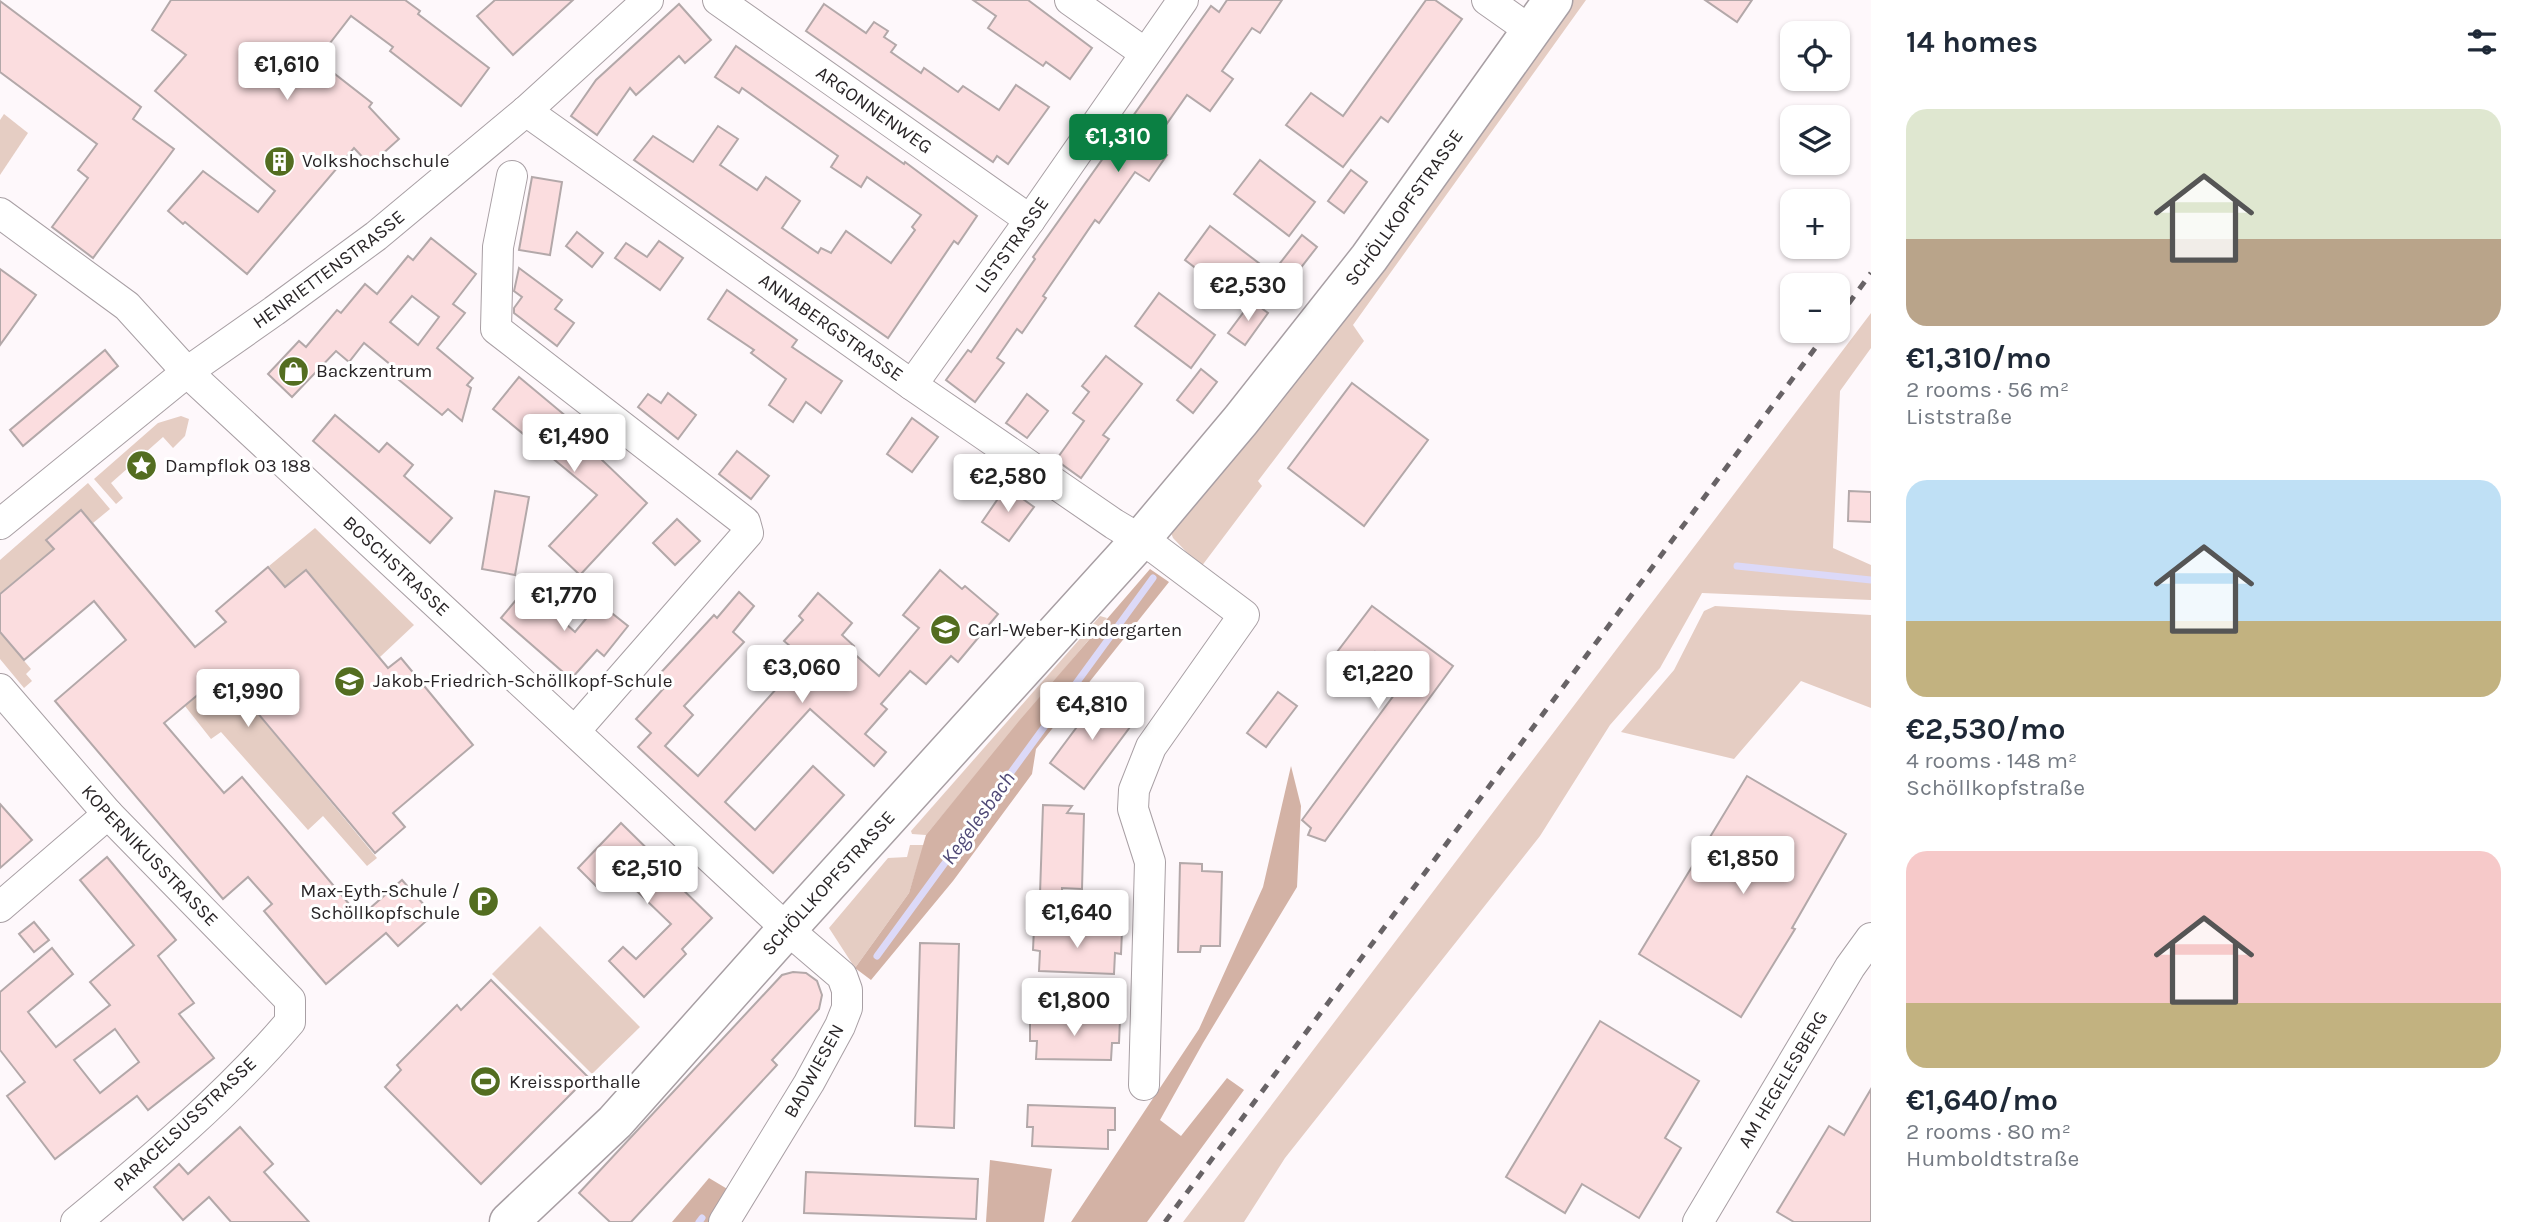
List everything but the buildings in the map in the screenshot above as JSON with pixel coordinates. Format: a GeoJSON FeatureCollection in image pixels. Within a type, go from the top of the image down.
{"type":"FeatureCollection","features":[{"type":"Feature","properties":{"kind":"main road","name":"SCHÖLLKOPFSTRASSE"},"geometry":{"type":"LineString","coordinates":[[509,1222],[615,1122],[1141,539],[1241,420],[1369,258],[1553,0]]}},
{"type":"Feature","properties":{"kind":"street","name":"HENRIETTENSTRASSE"},"geometry":{"type":"LineString","coordinates":[[0,524],[187,372],[376,236],[526,111],[648,0]]}},
{"type":"Feature","properties":{"kind":"street","name":"ARGONNENWEG"},"geometry":{"type":"LineString","coordinates":[[718,0],[1030,220]]}},
{"type":"Feature","properties":{"kind":"street"},"geometry":{"type":"LineString","coordinates":[[1070,0],[1145,53]]}},
{"type":"Feature","properties":{"kind":"street","name":"LISTSTRASSE"},"geometry":{"type":"LineString","coordinates":[[912,385],[1183,0]]}},
{"type":"Feature","properties":{"kind":"street"},"geometry":{"type":"LineString","coordinates":[[1487,0],[1531,31]]}},
{"type":"Feature","properties":{"kind":"street","name":"ANNABERGSTRASSE"},"geometry":{"type":"LineString","coordinates":[[526,111],[912,385],[1114,524],[1141,539]]}},
{"type":"Feature","properties":{"kind":"street"},"geometry":{"type":"LineString","coordinates":[[512,176],[498,247],[496,329],[745,522],[748,533],[575,731]]}},
{"type":"Feature","properties":{"kind":"street","name":"BOSCHSTRASSE"},"geometry":{"type":"LineString","coordinates":[[0,213],[127,306],[187,372],[787,929]]}},
{"type":"Feature","properties":{"kind":"street"},"geometry":{"type":"LineString","coordinates":[[1141,539],[1244,615],[1151,747],[1134,790],[1133,809],[1150,862],[1144,1085]]}},
{"type":"Feature","properties":{"kind":"street","name":"KOPERNIKUSSTRASSE"},"geometry":{"type":"LineString","coordinates":[[0,690],[108,814],[290,1000],[290,1022]]}},
{"type":"Feature","properties":{"kind":"street"},"geometry":{"type":"LineString","coordinates":[[0,907],[108,814]]}},
{"type":"Feature","properties":{"kind":"street","name":"BADWIESEN"},"geometry":{"type":"LineString","coordinates":[[724,1222],[809,1083],[847,1008],[847,990],[842,976],[787,929]]}},
{"type":"Feature","properties":{"kind":"street","name":"AM HEGELESBERG"},"geometry":{"type":"LineString","coordinates":[[1698,1222],[1850,967],[1871,938]]}},
{"type":"Feature","properties":{"kind":"street","name":"PARACELSUSSTRASSE"},"geometry":{"type":"LineString","coordinates":[[76,1222],[145,1165],[269,1047],[290,1022]]}},
{"type":"Feature","properties":{"kind":"shaded area"},"geometry":{"type":"Polygon","coordinates":[[[1573,0],[1586,0],[1353,325],[1364,341],[1258,481],[1262,486],[1201,567],[1173,538],[1170,530],[1447,179],[1573,0]]]}},
{"type":"Feature","properties":{"kind":"shaded area"},"geometry":{"type":"Polygon","coordinates":[[[4,114],[28,133],[0,175],[0,120],[4,114]]]}},
{"type":"Feature","properties":{"kind":"shaded area"},"geometry":{"type":"Polygon","coordinates":[[[1871,313],[1871,348],[1840,391],[1833,548],[1871,565],[1871,600],[1702,593],[1660,668],[1610,725],[1540,836],[1285,1158],[1244,1222],[1183,1222],[1850,343],[1871,313]]]}},
{"type":"Feature","properties":{"kind":"shaded area"},"geometry":{"type":"Polygon","coordinates":[[[181,416],[189,419],[185,436],[173,448],[163,437],[111,483],[123,498],[116,504],[94,479],[158,423],[181,416]]]}},
{"type":"Feature","properties":{"kind":"shaded area"},"geometry":{"type":"Polygon","coordinates":[[[88,483],[110,509],[93,523],[81,510],[46,539],[58,554],[41,568],[36,563],[0,593],[0,560],[88,483]]]}},
{"type":"Feature","properties":{"kind":"shaded area"},"geometry":{"type":"Polygon","coordinates":[[[315,528],[414,625],[380,657],[307,570],[285,587],[269,566],[315,528]]]}},
{"type":"Feature","properties":{"kind":"shaded area"},"geometry":{"type":"Polygon","coordinates":[[[1150,569],[1169,582],[1036,749],[1032,774],[953,881],[871,980],[855,968],[909,893],[926,835],[1019,721],[1150,569]]]}},
{"type":"Feature","properties":{"kind":"shaded area"},"geometry":{"type":"Polygon","coordinates":[[[1715,606],[1871,615],[1871,708],[1801,681],[1734,759],[1621,732],[1674,670],[1704,611],[1715,606]]]}},
{"type":"Feature","properties":{"kind":"shaded area"},"geometry":{"type":"Polygon","coordinates":[[[1100,616],[1107,618],[926,835],[912,834],[911,831],[1100,616]]]}},
{"type":"Feature","properties":{"kind":"shaded area"},"geometry":{"type":"Polygon","coordinates":[[[0,632],[31,669],[26,674],[32,681],[24,688],[0,659],[0,632]]]}},
{"type":"Feature","properties":{"kind":"shaded area"},"geometry":{"type":"Polygon","coordinates":[[[224,673],[377,858],[367,866],[323,816],[308,830],[221,732],[211,739],[185,706],[224,673]]]}},
{"type":"Feature","properties":{"kind":"shaded area"},"geometry":{"type":"Polygon","coordinates":[[[1291,766],[1301,806],[1297,887],[1160,1120],[1181,1136],[1227,1078],[1244,1090],[1147,1222],[1071,1222],[1199,1029],[1263,887],[1291,766]]]}},
{"type":"Feature","properties":{"kind":"shaded area"},"geometry":{"type":"Polygon","coordinates":[[[910,845],[924,845],[909,893],[855,968],[829,928],[888,858],[907,857],[910,845]]]}},
{"type":"Feature","properties":{"kind":"shaded area"},"geometry":{"type":"Polygon","coordinates":[[[540,926],[640,1027],[592,1074],[492,974],[540,926]]]}},
{"type":"Feature","properties":{"kind":"shaded area"},"geometry":{"type":"Polygon","coordinates":[[[990,1160],[1052,1169],[1044,1222],[986,1222],[990,1160]]]}},
{"type":"Feature","properties":{"kind":"shaded area"},"geometry":{"type":"Polygon","coordinates":[[[709,1178],[729,1190],[708,1222],[672,1222],[709,1178]]]}},
{"type":"Feature","properties":{"kind":"waterway","name":"Kegelesbach"},"geometry":{"type":"LineString","coordinates":[[1737,566],[1871,580]]}},
{"type":"Feature","properties":{"kind":"waterway","name":"Kegelesbach"},"geometry":{"type":"LineString","coordinates":[[877,956],[1153,578]]}},
{"type":"Feature","properties":{"kind":"waterway","name":"Kegelesbach"},"geometry":{"type":"LineString","coordinates":[[699,1222],[702,1218]]}},
{"type":"Feature","properties":{"kind":"railway"},"geometry":{"type":"LineString","coordinates":[[1850,302],[1871,273]]}},
{"type":"Feature","properties":{"kind":"railway"},"geometry":{"type":"LineString","coordinates":[[1165,1222],[1819,343]]}},
{"type":"Feature","properties":{"kind":"place","name":"Volkshochschule"},"geometry":{"type":"Point","coordinates":[279,161]}},
{"type":"Feature","properties":{"kind":"place","name":"Backzentrum"},"geometry":{"type":"Point","coordinates":[293,371]}},
{"type":"Feature","properties":{"kind":"place","name":"Dampflok 03 188"},"geometry":{"type":"Point","coordinates":[142,466]}},
{"type":"Feature","properties":{"kind":"place","name":"Carl-Weber-Kindergarten"},"geometry":{"type":"Point","coordinates":[945,630]}},
{"type":"Feature","properties":{"kind":"place","name":"Jakob-Friedrich-Schöllkopf-Schule"},"geometry":{"type":"Point","coordinates":[350,681]}},
{"type":"Feature","properties":{"kind":"place","name":"Max-Eyth-Schule / Schöllkopfschule"},"geometry":{"type":"Point","coordinates":[483,902]}},
{"type":"Feature","properties":{"kind":"place","name":"Kreissporthalle"},"geometry":{"type":"Point","coordinates":[486,1082]}}]}
